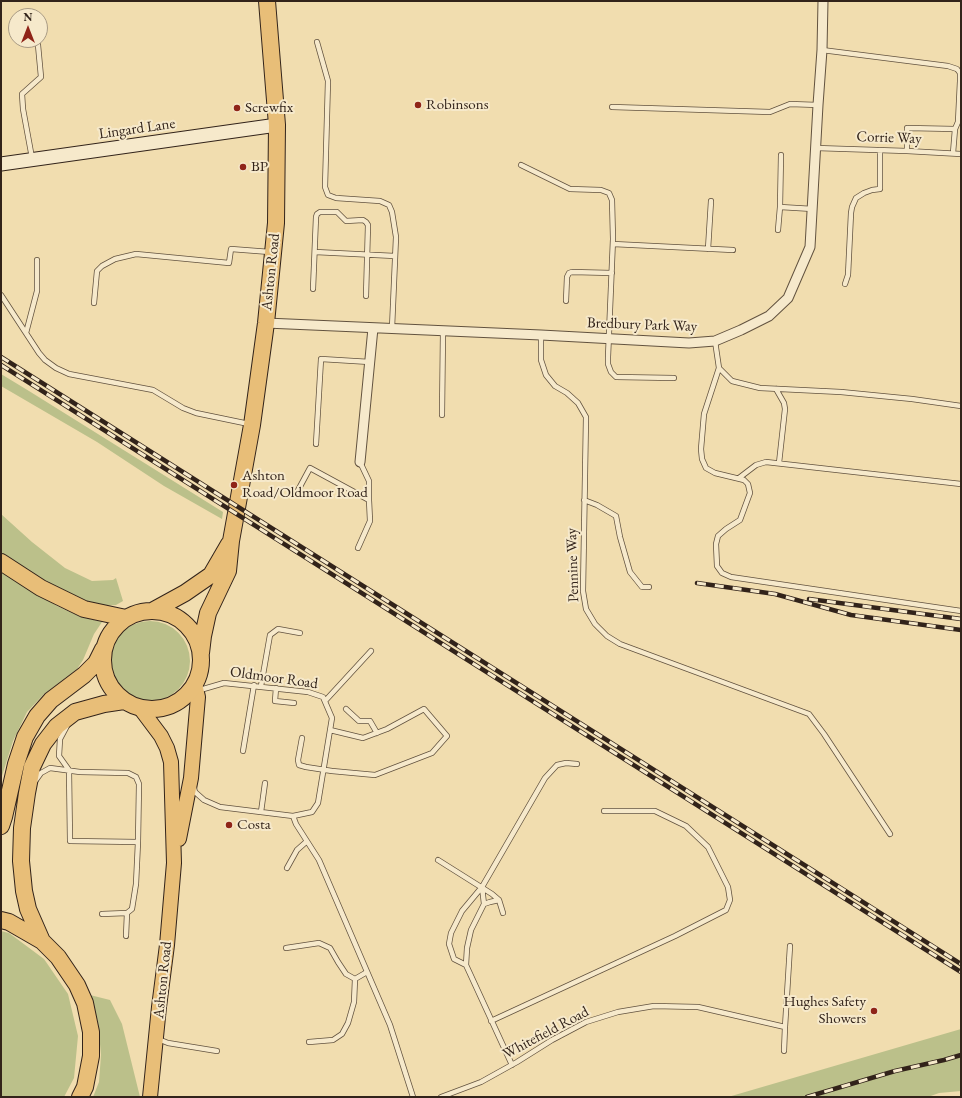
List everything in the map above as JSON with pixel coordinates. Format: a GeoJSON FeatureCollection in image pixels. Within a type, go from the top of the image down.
{"type":"FeatureCollection","features":[{"type":"Feature","properties":{"kind":"highway","name":"Ashton Road"},"geometry":{"type":"LineString","coordinates":[[201,653],[208,613],[228,571],[231,541],[252,425],[266,323],[276,223],[277,125],[267,1]]}},
{"type":"Feature","properties":{"kind":"highway","name":"Ashton Road"},"geometry":{"type":"LineString","coordinates":[[154,610],[185,594],[211,575],[231,541]]}},
{"type":"Feature","properties":{"kind":"highway"},"geometry":{"type":"LineString","coordinates":[[1,562],[41,588],[84,610],[126,618]]}},
{"type":"Feature","properties":{"kind":"highway"},"geometry":{"type":"LineString","coordinates":[[1,826],[16,764],[25,737],[37,716],[51,700],[84,675],[96,663],[109,635],[116,625],[126,618],[140,612],[154,610],[168,613],[180,619],[190,628],[197,640],[201,653],[199,674],[192,691],[170,706],[155,709],[140,708],[124,700],[113,690],[105,676],[102,661],[104,646]]}},
{"type":"Feature","properties":{"kind":"highway"},"geometry":{"type":"LineString","coordinates":[[42,941],[28,909],[24,891],[22,861],[22,828],[32,767],[44,744],[57,726],[75,712],[124,700]]}},
{"type":"Feature","properties":{"kind":"highway"},"geometry":{"type":"LineString","coordinates":[[1,920],[10,922],[42,941],[58,957],[77,985],[85,1003],[91,1032],[91,1056],[85,1087],[80,1097]]}},
{"type":"Feature","properties":{"kind":"main road","name":"Ashton Road"},"geometry":{"type":"LineString","coordinates":[[150,1097],[167,945],[174,863],[191,778],[198,697],[192,691]]}},
{"type":"Feature","properties":{"kind":"main road","name":"Ashton Road"},"geometry":{"type":"LineString","coordinates":[[140,708],[161,736],[167,748],[171,762],[174,863]]}},
{"type":"Feature","properties":{"kind":"street","name":"Bredbury Park Way"},"geometry":{"type":"LineString","coordinates":[[266,323],[689,343],[715,341],[769,316],[788,298],[810,247],[824,1]]}},
{"type":"Feature","properties":{"kind":"street","name":"Lingard Lane"},"geometry":{"type":"LineString","coordinates":[[1,164],[277,125]]}},
{"type":"Feature","properties":{"kind":"street"},"geometry":{"type":"LineString","coordinates":[[360,462],[373,328]]}},
{"type":"Feature","properties":{"kind":"lane"},"geometry":{"type":"LineString","coordinates":[[317,42],[328,81],[325,187],[328,195],[336,198],[380,201],[388,205],[393,219],[396,237],[392,328]]}},
{"type":"Feature","properties":{"kind":"lane"},"geometry":{"type":"LineString","coordinates":[[32,159],[23,109],[22,94],[41,77],[38,48]]}},
{"type":"Feature","properties":{"kind":"lane"},"geometry":{"type":"LineString","coordinates":[[822,50],[948,66],[957,69],[960,73],[960,81],[958,122],[954,129],[953,153]]}},
{"type":"Feature","properties":{"kind":"lane"},"geometry":{"type":"LineString","coordinates":[[612,107],[770,112],[790,104],[818,105]]}},
{"type":"Feature","properties":{"kind":"lane"},"geometry":{"type":"LineString","coordinates":[[906,151],[907,128],[954,129]]}},
{"type":"Feature","properties":{"kind":"lane","name":"Corrie Way"},"geometry":{"type":"LineString","coordinates":[[816,148],[961,154]]}},
{"type":"Feature","properties":{"kind":"lane"},"geometry":{"type":"LineString","coordinates":[[845,284],[848,275],[852,207],[856,198],[872,190],[880,189],[880,150]]}},
{"type":"Feature","properties":{"kind":"lane"},"geometry":{"type":"LineString","coordinates":[[778,230],[781,156]]}},
{"type":"Feature","properties":{"kind":"lane"},"geometry":{"type":"LineString","coordinates":[[521,165],[570,189],[601,190],[609,193],[612,200],[613,244],[608,364],[611,372],[616,377],[674,378]]}},
{"type":"Feature","properties":{"kind":"lane"},"geometry":{"type":"LineString","coordinates":[[708,249],[711,201]]}},
{"type":"Feature","properties":{"kind":"lane"},"geometry":{"type":"LineString","coordinates":[[780,207],[813,209]]}},
{"type":"Feature","properties":{"kind":"lane"},"geometry":{"type":"LineString","coordinates":[[313,289],[316,217],[320,212],[337,212],[346,221],[363,220],[368,224],[366,296]]}},
{"type":"Feature","properties":{"kind":"lane"},"geometry":{"type":"LineString","coordinates":[[613,244],[733,250]]}},
{"type":"Feature","properties":{"kind":"lane"},"geometry":{"type":"LineString","coordinates":[[94,303],[97,271],[102,266],[115,259],[136,254],[229,263],[230,249],[273,253]]}},
{"type":"Feature","properties":{"kind":"lane"},"geometry":{"type":"LineString","coordinates":[[315,252],[395,256]]}},
{"type":"Feature","properties":{"kind":"lane"},"geometry":{"type":"LineString","coordinates":[[26,332],[37,291],[37,260]]}},
{"type":"Feature","properties":{"kind":"lane"},"geometry":{"type":"LineString","coordinates":[[566,301],[568,273],[612,273]]}},
{"type":"Feature","properties":{"kind":"lane"},"geometry":{"type":"LineString","coordinates":[[1,295],[45,360],[56,368],[69,374],[153,390],[183,408],[196,413],[252,425]]}},
{"type":"Feature","properties":{"kind":"lane"},"geometry":{"type":"LineString","coordinates":[[442,415],[443,331]]}},
{"type":"Feature","properties":{"kind":"lane","name":"Pennine Way"},"geometry":{"type":"LineString","coordinates":[[542,335],[541,360],[546,375],[556,386],[578,403],[586,417],[583,591],[586,609],[594,624],[607,636],[620,644],[809,714],[824,734],[890,834]]}},
{"type":"Feature","properties":{"kind":"lane"},"geometry":{"type":"LineString","coordinates":[[715,341],[720,368],[704,414],[701,449],[702,459],[706,468],[715,473],[744,480],[748,484],[750,493],[740,520],[718,536],[716,544],[717,566],[722,573],[731,578],[961,611]]}},
{"type":"Feature","properties":{"kind":"lane"},"geometry":{"type":"LineString","coordinates":[[316,444],[321,359],[370,362]]}},
{"type":"Feature","properties":{"kind":"lane"},"geometry":{"type":"LineString","coordinates":[[720,368],[732,381],[760,388],[849,393],[912,399],[961,406]]}},
{"type":"Feature","properties":{"kind":"lane"},"geometry":{"type":"LineString","coordinates":[[776,388],[785,409],[779,463]]}},
{"type":"Feature","properties":{"kind":"lane"},"geometry":{"type":"LineString","coordinates":[[358,548],[370,521],[369,481],[360,462]]}},
{"type":"Feature","properties":{"kind":"lane"},"geometry":{"type":"LineString","coordinates":[[739,478],[756,465],[766,462],[961,484]]}},
{"type":"Feature","properties":{"kind":"lane"},"geometry":{"type":"LineString","coordinates":[[296,494],[310,468],[370,500]]}},
{"type":"Feature","properties":{"kind":"lane"},"geometry":{"type":"LineString","coordinates":[[584,500],[616,516],[630,572],[642,587],[649,587]]}},
{"type":"Feature","properties":{"kind":"lane"},"geometry":{"type":"LineString","coordinates":[[261,686],[270,635],[278,629],[300,633]]}},
{"type":"Feature","properties":{"kind":"lane"},"geometry":{"type":"LineString","coordinates":[[325,701],[371,651]]}},
{"type":"Feature","properties":{"kind":"lane","name":"Oldmoor Road"},"geometry":{"type":"LineString","coordinates":[[191,778],[196,792],[204,800],[220,807],[293,816],[312,812],[318,803],[332,718],[323,697],[308,692],[254,685],[224,683],[215,684],[192,691]]}},
{"type":"Feature","properties":{"kind":"lane"},"geometry":{"type":"LineString","coordinates":[[243,751],[254,685]]}},
{"type":"Feature","properties":{"kind":"lane"},"geometry":{"type":"LineString","coordinates":[[276,688],[275,701],[294,703]]}},
{"type":"Feature","properties":{"kind":"lane"},"geometry":{"type":"LineString","coordinates":[[346,709],[360,721],[370,721],[377,733]]}},
{"type":"Feature","properties":{"kind":"lane"},"geometry":{"type":"LineString","coordinates":[[302,738],[298,760],[299,765],[323,770],[375,775],[432,753],[447,736],[424,710],[387,729],[363,738],[330,730]]}},
{"type":"Feature","properties":{"kind":"lane"},"geometry":{"type":"LineString","coordinates":[[75,712],[60,739],[59,756],[69,770],[70,841],[138,842]]}},
{"type":"Feature","properties":{"kind":"lane"},"geometry":{"type":"LineString","coordinates":[[466,965],[454,958],[449,944],[451,933],[462,910],[482,887],[546,778],[557,766],[566,762],[577,764]]}},
{"type":"Feature","properties":{"kind":"lane"},"geometry":{"type":"LineString","coordinates":[[27,793],[41,773],[50,768],[80,772],[128,773],[136,777],[139,784],[138,842],[136,884],[132,909],[127,913],[102,914]]}},
{"type":"Feature","properties":{"kind":"lane"},"geometry":{"type":"LineString","coordinates":[[261,812],[265,783]]}},
{"type":"Feature","properties":{"kind":"lane"},"geometry":{"type":"LineString","coordinates":[[491,1022],[675,936],[726,910],[730,900],[728,887],[708,847],[686,826],[655,811],[604,810]]}},
{"type":"Feature","properties":{"kind":"lane"},"geometry":{"type":"LineString","coordinates":[[293,816],[306,842],[319,860],[390,1025],[413,1097]]}},
{"type":"Feature","properties":{"kind":"lane"},"geometry":{"type":"LineString","coordinates":[[287,868],[297,850],[306,842]]}},
{"type":"Feature","properties":{"kind":"lane"},"geometry":{"type":"LineString","coordinates":[[438,860],[492,894],[499,900],[503,914]]}},
{"type":"Feature","properties":{"kind":"lane"},"geometry":{"type":"LineString","coordinates":[[482,887],[484,904],[471,930],[467,948],[466,965],[512,1065]]}},
{"type":"Feature","properties":{"kind":"lane"},"geometry":{"type":"LineString","coordinates":[[484,904],[499,900]]}},
{"type":"Feature","properties":{"kind":"lane"},"geometry":{"type":"LineString","coordinates":[[126,936],[127,913]]}},
{"type":"Feature","properties":{"kind":"lane"},"geometry":{"type":"LineString","coordinates":[[286,948],[319,943],[330,948],[346,974],[356,979]]}},
{"type":"Feature","properties":{"kind":"lane"},"geometry":{"type":"LineString","coordinates":[[784,1051],[790,946]]}},
{"type":"Feature","properties":{"kind":"lane"},"geometry":{"type":"LineString","coordinates":[[356,979],[367,972]]}},
{"type":"Feature","properties":{"kind":"lane"},"geometry":{"type":"LineString","coordinates":[[309,1042],[333,1040],[342,1034],[348,1023],[354,1002],[356,979]]}},
{"type":"Feature","properties":{"kind":"lane","name":"Whitefield Road"},"geometry":{"type":"LineString","coordinates":[[441,1097],[481,1082],[552,1040],[586,1022],[618,1012],[654,1006],[698,1008],[785,1027]]}},
{"type":"Feature","properties":{"kind":"lane"},"geometry":{"type":"LineString","coordinates":[[156,1038],[168,1043],[217,1051]]}},
{"type":"Feature","properties":{"kind":"green space"},"geometry":{"type":"Polygon","coordinates":[[[1,374],[223,512],[222,519],[164,486],[97,442],[1,386],[1,374]]]}},
{"type":"Feature","properties":{"kind":"green space"},"geometry":{"type":"Polygon","coordinates":[[[1,514],[32,542],[65,568],[92,581],[113,580],[116,578],[123,601],[116,605],[101,606],[84,602],[22,567],[1,553],[1,514]]]}},
{"type":"Feature","properties":{"kind":"green space"},"geometry":{"type":"Polygon","coordinates":[[[1,572],[57,606],[81,617],[102,622],[94,634],[83,660],[77,669],[44,694],[27,712],[13,741],[1,779],[1,572]]]}},
{"type":"Feature","properties":{"kind":"green space"},"geometry":{"type":"Polygon","coordinates":[[[150,621],[165,624],[178,633],[187,646],[190,661],[187,676],[178,689],[165,698],[150,701],[135,698],[122,689],[113,676],[110,661],[113,646],[122,633],[135,624],[150,621]]]}},
{"type":"Feature","properties":{"kind":"green space"},"geometry":{"type":"Polygon","coordinates":[[[1,931],[9,933],[44,959],[68,994],[78,1036],[74,1078],[64,1097],[1,1097],[1,931]]]}},
{"type":"Feature","properties":{"kind":"green space"},"geometry":{"type":"Polygon","coordinates":[[[90,995],[110,1000],[122,1024],[140,1097],[93,1097],[99,1082],[101,1055],[98,1022],[90,995]]]}},
{"type":"Feature","properties":{"kind":"green space"},"geometry":{"type":"Polygon","coordinates":[[[961,1029],[961,1091],[939,1093],[928,1097],[728,1097],[961,1029]]]}},
{"type":"Feature","properties":{"kind":"railway"},"geometry":{"type":"LineString","coordinates":[[1,357],[961,964]]}},
{"type":"Feature","properties":{"kind":"railway"},"geometry":{"type":"LineString","coordinates":[[1,365],[961,972]]}},
{"type":"Feature","properties":{"kind":"railway"},"geometry":{"type":"LineString","coordinates":[[697,583],[775,594],[851,615],[961,630]]}},
{"type":"Feature","properties":{"kind":"railway"},"geometry":{"type":"LineString","coordinates":[[809,599],[961,619]]}},
{"type":"Feature","properties":{"kind":"railway"},"geometry":{"type":"LineString","coordinates":[[807,1097],[895,1071],[961,1055]]}},
{"type":"Feature","properties":{"kind":"place","name":"Robinsons"},"geometry":{"type":"Point","coordinates":[418,105]}},
{"type":"Feature","properties":{"kind":"place","name":"Screwfix"},"geometry":{"type":"Point","coordinates":[237,108]}},
{"type":"Feature","properties":{"kind":"place","name":"BP"},"geometry":{"type":"Point","coordinates":[243,167]}},
{"type":"Feature","properties":{"kind":"place","name":"Ashton Road/Oldmoor Road"},"geometry":{"type":"Point","coordinates":[234,485]}},
{"type":"Feature","properties":{"kind":"place","name":"Costa"},"geometry":{"type":"Point","coordinates":[229,825]}},
{"type":"Feature","properties":{"kind":"place","name":"Hughes Safety Showers"},"geometry":{"type":"Point","coordinates":[874,1011]}}]}
